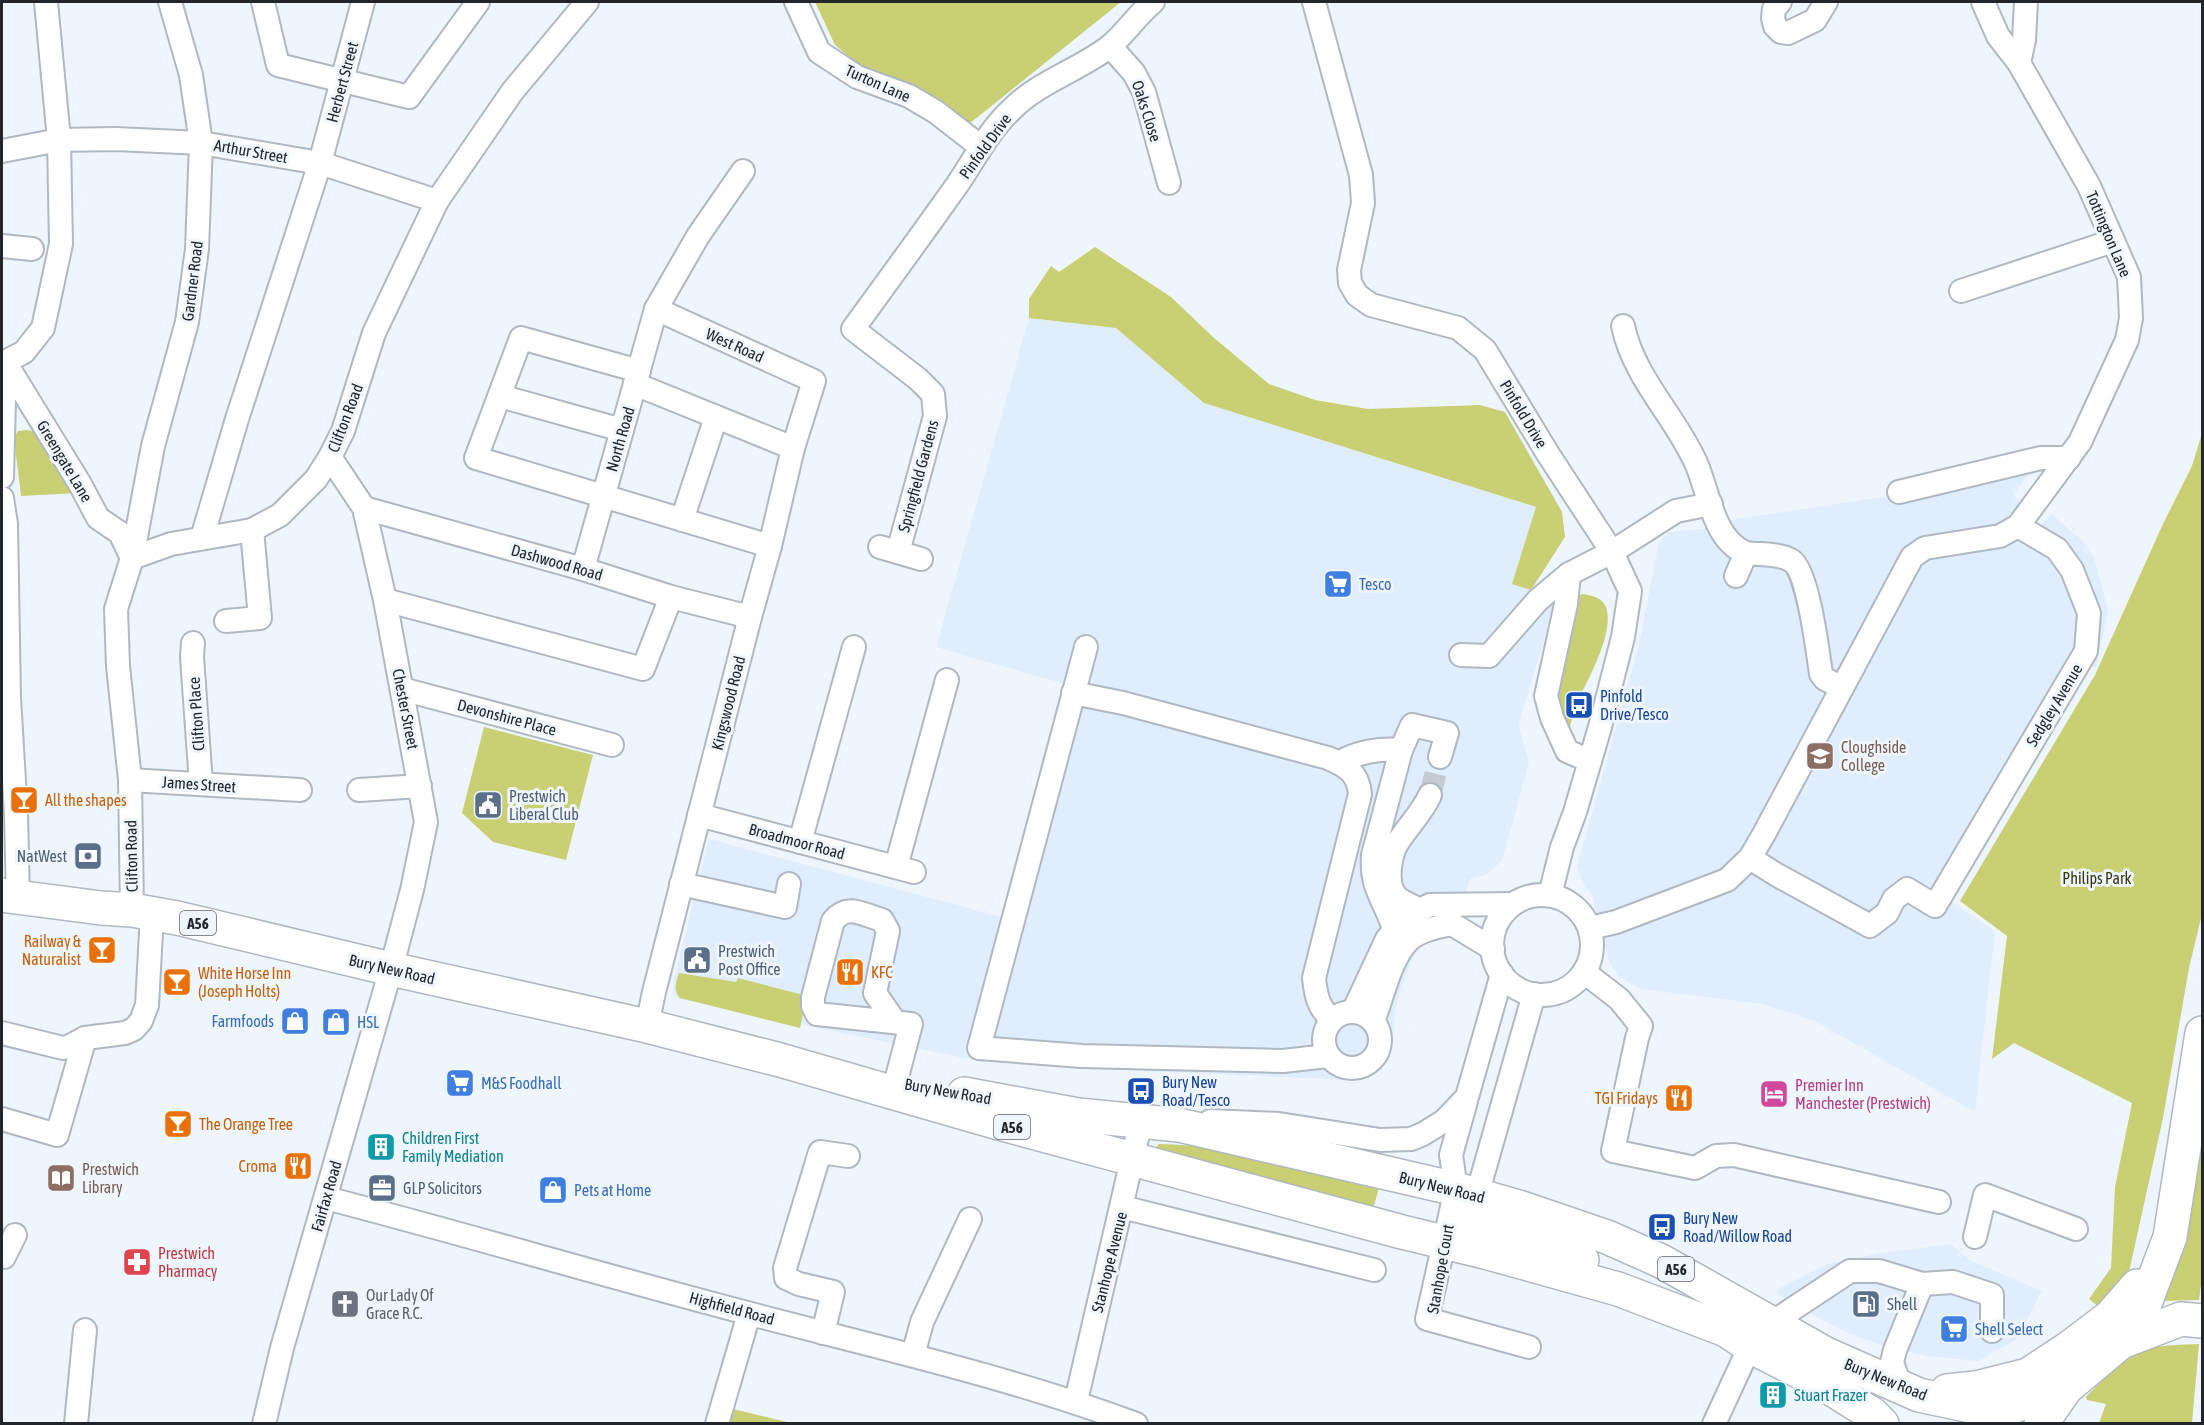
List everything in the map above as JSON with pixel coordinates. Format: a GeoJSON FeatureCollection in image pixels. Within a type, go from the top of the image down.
{"type":"FeatureCollection","features":[{"type":"Feature","properties":{"kind":"highway","name":"Bury New Road"},"geometry":{"type":"LineString","coordinates":[[10,896],[142,912],[647,1026],[780,1060],[1133,1160],[1618,1289],[1726,1330],[1760,1335],[1826,1354],[1910,1391],[1971,1406],[2009,1408],[2066,1388]]}},
{"type":"Feature","properties":{"kind":"highway"},"geometry":{"type":"LineString","coordinates":[[2116,1329],[2144,1306],[2170,1237],[2202,1033]]}},
{"type":"Feature","properties":{"kind":"highway","name":"Bury New Road"},"geometry":{"type":"LineString","coordinates":[[780,1060],[1078,1115],[1179,1125],[1466,1200],[1522,1208],[1607,1237],[1689,1276],[1760,1335],[1824,1384],[1872,1414],[1882,1424]]}},
{"type":"Feature","properties":{"kind":"highway"},"geometry":{"type":"LineString","coordinates":[[1444,1241],[1466,1200],[1490,1229],[1526,1238],[1684,1299],[1717,1327]]}},
{"type":"Feature","properties":{"kind":"highway","name":"A56"},"geometry":{"type":"LineString","coordinates":[[1910,1391],[1976,1388],[2028,1375],[2070,1348],[2116,1329],[2192,1320]]}},
{"type":"Feature","properties":{"kind":"highway","name":"A56"},"geometry":{"type":"LineString","coordinates":[[2041,1424],[2066,1388],[2116,1329]]}},
{"type":"Feature","properties":{"kind":"street"},"geometry":{"type":"LineString","coordinates":[[2,477],[3,361],[24,352],[44,328],[61,244],[59,140],[46,2]]}},
{"type":"Feature","properties":{"kind":"street","name":"Gardner Road"},"geometry":{"type":"LineString","coordinates":[[132,558],[153,446],[188,322],[197,249],[201,143],[191,75],[170,2]]}},
{"type":"Feature","properties":{"kind":"street"},"geometry":{"type":"LineString","coordinates":[[263,2],[278,65],[409,98],[478,2]]}},
{"type":"Feature","properties":{"kind":"street","name":"Herbert Street"},"geometry":{"type":"LineString","coordinates":[[202,538],[237,419],[320,163],[363,2]]}},
{"type":"Feature","properties":{"kind":"street","name":"Turton Lane"},"geometry":{"type":"LineString","coordinates":[[796,2],[819,52],[857,77],[909,96],[936,112],[981,147]]}},
{"type":"Feature","properties":{"kind":"street","name":"Pinfold Drive"},"geometry":{"type":"LineString","coordinates":[[853,329],[958,183],[981,147],[1009,111],[1039,87],[1110,46],[1141,12],[1154,2]]}},
{"type":"Feature","properties":{"kind":"street","name":"Pinfold Drive"},"geometry":{"type":"LineString","coordinates":[[1314,2],[1361,175],[1363,203],[1348,270],[1350,283],[1358,295],[1371,305],[1458,328],[1485,350],[1548,454],[1612,552],[1630,591],[1623,637],[1550,895]]}},
{"type":"Feature","properties":{"kind":"street"},"geometry":{"type":"LineString","coordinates":[[1780,2],[1774,9],[1775,26],[1781,32],[1788,33],[1815,20],[1826,2]]}},
{"type":"Feature","properties":{"kind":"street","name":"Tottington Lane"},"geometry":{"type":"LineString","coordinates":[[1983,2],[1998,36],[2019,63],[2090,186],[2129,277],[2131,318],[2127,340],[2085,432],[2069,458],[2018,526]]}},
{"type":"Feature","properties":{"kind":"street"},"geometry":{"type":"LineString","coordinates":[[2019,63],[2024,40],[2026,2]]}},
{"type":"Feature","properties":{"kind":"street","name":"Clifton Road"},"geometry":{"type":"LineString","coordinates":[[2,1033],[68,1047],[85,1038],[125,1034],[141,1021],[147,1005],[142,912],[117,666],[116,609],[132,558],[171,544],[252,530],[280,515],[316,479],[343,431],[374,333],[437,201],[512,92],[583,3]]}},
{"type":"Feature","properties":{"kind":"street","name":"Oaks Close"},"geometry":{"type":"LineString","coordinates":[[1110,46],[1134,73],[1144,92],[1169,153],[1169,183]]}},
{"type":"Feature","properties":{"kind":"street","name":"Arthur Street"},"geometry":{"type":"LineString","coordinates":[[2,151],[59,140],[116,139],[201,143],[320,163],[437,201]]}},
{"type":"Feature","properties":{"kind":"street","name":"North Road"},"geometry":{"type":"LineString","coordinates":[[583,569],[656,309],[698,236],[743,171]]}},
{"type":"Feature","properties":{"kind":"street"},"geometry":{"type":"LineString","coordinates":[[1961,291],[2113,241]]}},
{"type":"Feature","properties":{"kind":"street"},"geometry":{"type":"LineString","coordinates":[[2,246],[32,249]]}},
{"type":"Feature","properties":{"kind":"street","name":"West Road"},"geometry":{"type":"LineString","coordinates":[[656,309],[814,381]]}},
{"type":"Feature","properties":{"kind":"street"},"geometry":{"type":"LineString","coordinates":[[1623,326],[1626,342],[1639,368],[1696,464],[1727,540],[1738,550],[1746,553],[1785,558],[1796,565],[1804,584],[1821,674],[1825,679],[1842,688]]}},
{"type":"Feature","properties":{"kind":"street","name":"Springfield Gardens"},"geometry":{"type":"LineString","coordinates":[[853,329],[918,379],[933,394],[935,416],[889,549],[921,559]]}},
{"type":"Feature","properties":{"kind":"street"},"geometry":{"type":"LineString","coordinates":[[770,546],[476,458],[521,338],[637,377],[716,417],[793,448]]}},
{"type":"Feature","properties":{"kind":"street","name":"Greengate Lane"},"geometry":{"type":"LineString","coordinates":[[3,361],[80,484],[98,518],[120,533],[132,558]]}},
{"type":"Feature","properties":{"kind":"street","name":"Kingswood Road"},"geometry":{"type":"LineString","coordinates":[[647,1026],[681,884],[770,546],[793,448],[814,381]]}},
{"type":"Feature","properties":{"kind":"street"},"geometry":{"type":"LineString","coordinates":[[500,396],[622,430]]}},
{"type":"Feature","properties":{"kind":"street"},"geometry":{"type":"LineString","coordinates":[[682,520],[716,417]]}},
{"type":"Feature","properties":{"kind":"street","name":"Chester Street"},"geometry":{"type":"LineString","coordinates":[[330,457],[364,508],[385,600],[426,822],[412,890],[391,969]]}},
{"type":"Feature","properties":{"kind":"street"},"geometry":{"type":"LineString","coordinates":[[1899,492],[2041,458],[2069,458]]}},
{"type":"Feature","properties":{"kind":"street"},"geometry":{"type":"LineString","coordinates":[[2,498],[6,524],[9,698],[15,814],[10,896]]}},
{"type":"Feature","properties":{"kind":"street"},"geometry":{"type":"LineString","coordinates":[[1461,655],[1489,656],[1538,600],[1569,574],[1612,552],[1676,511],[1711,504]]}},
{"type":"Feature","properties":{"kind":"street","name":"Dashwood Road"},"geometry":{"type":"LineString","coordinates":[[364,508],[583,569],[671,597],[750,617]]}},
{"type":"Feature","properties":{"kind":"street"},"geometry":{"type":"LineString","coordinates":[[1590,928],[1617,922],[1727,880],[1750,858],[1912,557],[1925,548],[2000,536],[2018,526]]}},
{"type":"Feature","properties":{"kind":"street","name":"Sedgley Avenue"},"geometry":{"type":"LineString","coordinates":[[1750,858],[1870,926],[1887,913],[1894,899],[1906,889],[1935,906],[2086,651],[2090,614],[2072,570],[2057,549],[2018,526]]}},
{"type":"Feature","properties":{"kind":"street"},"geometry":{"type":"LineString","coordinates":[[226,621],[270,620],[252,530]]}},
{"type":"Feature","properties":{"kind":"street"},"geometry":{"type":"LineString","coordinates":[[1736,576],[1746,553]]}},
{"type":"Feature","properties":{"kind":"street"},"geometry":{"type":"LineString","coordinates":[[1569,574],[1566,604],[1546,696],[1552,718],[1567,751],[1590,760]]}},
{"type":"Feature","properties":{"kind":"street"},"geometry":{"type":"LineString","coordinates":[[385,600],[643,669],[671,597]]}},
{"type":"Feature","properties":{"kind":"street","name":"Clifton Place"},"geometry":{"type":"LineString","coordinates":[[193,643],[201,784]]}},
{"type":"Feature","properties":{"kind":"street"},"geometry":{"type":"LineString","coordinates":[[800,842],[854,647]]}},
{"type":"Feature","properties":{"kind":"street"},"geometry":{"type":"LineString","coordinates":[[1086,647],[979,1048],[1082,1056],[1236,1060],[1283,1061],[1328,1056]]}},
{"type":"Feature","properties":{"kind":"street","name":"Broadmoor Road"},"geometry":{"type":"LineString","coordinates":[[699,814],[905,870],[947,711],[947,680]]}},
{"type":"Feature","properties":{"kind":"street","name":"Devonshire Place"},"geometry":{"type":"LineString","coordinates":[[402,689],[612,745]]}},
{"type":"Feature","properties":{"kind":"street"},"geometry":{"type":"LineString","coordinates":[[1073,693],[1123,703],[1339,762],[1354,774],[1360,794],[1314,978],[1317,1001],[1322,1011],[1352,1017],[1379,1030],[1381,1041],[1372,1061],[1362,1067],[1352,1069],[1340,1066],[1328,1056],[1323,1040],[1326,1028],[1352,1017],[1410,940],[1431,929],[1452,924],[1493,949]]}},
{"type":"Feature","properties":{"kind":"street"},"geometry":{"type":"LineString","coordinates":[[1394,929],[1388,910],[1372,878],[1372,866],[1401,750],[1412,725],[1447,733],[1440,757]]}},
{"type":"Feature","properties":{"kind":"street"},"geometry":{"type":"LineString","coordinates":[[1339,762],[1350,755],[1390,749],[1401,750]]}},
{"type":"Feature","properties":{"kind":"street","name":"James Street"},"geometry":{"type":"LineString","coordinates":[[130,780],[201,784],[270,799],[300,790]]}},
{"type":"Feature","properties":{"kind":"street"},"geometry":{"type":"LineString","coordinates":[[359,790],[420,786]]}},
{"type":"Feature","properties":{"kind":"street"},"geometry":{"type":"LineString","coordinates":[[1420,910],[1396,896],[1389,871],[1396,844],[1430,795]]}},
{"type":"Feature","properties":{"kind":"street"},"geometry":{"type":"LineString","coordinates":[[681,884],[785,906],[789,884]]}},
{"type":"Feature","properties":{"kind":"street"},"geometry":{"type":"LineString","coordinates":[[1550,895],[1575,906],[1584,916],[1590,928],[1592,943],[1590,958],[1584,972],[1574,983],[1548,994],[1534,994],[1511,984],[1502,974],[1493,949],[1494,932],[1501,916],[1513,904],[1525,898],[1550,895]]}},
{"type":"Feature","properties":{"kind":"street"},"geometry":{"type":"LineString","coordinates":[[1352,1017],[1381,951],[1394,929],[1406,916],[1430,905],[1513,904]]}},
{"type":"Feature","properties":{"kind":"street"},"geometry":{"type":"LineString","coordinates":[[895,1022],[875,993],[888,931],[882,920],[847,910],[840,913],[833,921],[813,997],[813,1006],[817,1014],[911,1024],[896,1081]]}},
{"type":"Feature","properties":{"kind":"street","name":"Fairfax Road"},"geometry":{"type":"LineString","coordinates":[[264,1424],[282,1347],[391,969]]}},
{"type":"Feature","properties":{"kind":"street"},"geometry":{"type":"LineString","coordinates":[[1584,972],[1619,999],[1641,1026],[1613,1151],[1695,1168],[1716,1156],[1734,1155],[1939,1202]]}},
{"type":"Feature","properties":{"kind":"street"},"geometry":{"type":"LineString","coordinates":[[1466,1200],[1451,1155],[1502,974]]}},
{"type":"Feature","properties":{"kind":"street"},"geometry":{"type":"LineString","coordinates":[[1466,1200],[1534,994]]}},
{"type":"Feature","properties":{"kind":"street"},"geometry":{"type":"LineString","coordinates":[[2,1119],[57,1135],[85,1038]]}},
{"type":"Feature","properties":{"kind":"street"},"geometry":{"type":"LineString","coordinates":[[1179,1125],[1207,1121],[1279,1124],[1380,1140],[1411,1139],[1444,1121],[1467,1097]]}},
{"type":"Feature","properties":{"kind":"street","name":"Stanhope Avenue"},"geometry":{"type":"LineString","coordinates":[[1076,1401],[1141,1121]]}},
{"type":"Feature","properties":{"kind":"street"},"geometry":{"type":"LineString","coordinates":[[824,1333],[832,1292],[799,1284],[786,1278],[785,1268],[820,1152],[848,1156]]}},
{"type":"Feature","properties":{"kind":"street"},"geometry":{"type":"LineString","coordinates":[[1975,1237],[1985,1195],[2076,1229]]}},
{"type":"Feature","properties":{"kind":"street","name":"Highfield Road"},"geometry":{"type":"LineString","coordinates":[[326,1197],[749,1314],[914,1355],[1076,1401],[1135,1423]]}},
{"type":"Feature","properties":{"kind":"street"},"geometry":{"type":"LineString","coordinates":[[1122,1207],[1374,1270]]}},
{"type":"Feature","properties":{"kind":"street"},"geometry":{"type":"LineString","coordinates":[[914,1355],[922,1322],[970,1220]]}},
{"type":"Feature","properties":{"kind":"street"},"geometry":{"type":"LineString","coordinates":[[2,1257],[15,1235]]}},
{"type":"Feature","properties":{"kind":"street","name":"Stanhope Court"},"geometry":{"type":"LineString","coordinates":[[1444,1241],[1427,1319],[1529,1347]]}},
{"type":"Feature","properties":{"kind":"street"},"geometry":{"type":"LineString","coordinates":[[1718,1422],[1760,1335],[1850,1271],[1880,1271],[1922,1284],[1953,1282],[1992,1295],[1992,1331]]}},
{"type":"Feature","properties":{"kind":"street"},"geometry":{"type":"LineString","coordinates":[[1910,1391],[1892,1362],[1922,1284]]}},
{"type":"Feature","properties":{"kind":"street"},"geometry":{"type":"LineString","coordinates":[[717,1424],[749,1314]]}},
{"type":"Feature","properties":{"kind":"street"},"geometry":{"type":"LineString","coordinates":[[76,1424],[85,1330]]}},
{"type":"Feature","properties":{"kind":"shaded area"},"geometry":{"type":"Polygon","coordinates":[[[1029,318],[1116,328],[1205,403],[1536,507],[1512,584],[1557,597],[1520,719],[1519,727],[1529,762],[1502,861],[1486,875],[1470,878],[1454,938],[1433,938],[1417,948],[1399,993],[1389,1058],[1377,1072],[1348,1080],[1123,1070],[964,1058],[679,999],[673,993],[674,980],[709,839],[1002,917],[1065,684],[936,647],[1029,318]]]}},
{"type":"Feature","properties":{"kind":"shaded area","name":"Cloughside College"},"geometry":{"type":"Polygon","coordinates":[[[2032,470],[2013,495],[2041,525],[2052,514],[2083,542],[2094,557],[2108,610],[2096,668],[2086,662],[1950,901],[1995,931],[1975,1112],[1813,1020],[1762,1004],[1641,989],[1619,977],[1610,964],[1592,895],[1583,883],[1577,866],[1639,645],[1659,542],[1669,532],[1702,529],[1730,520],[1896,495],[2032,470]]]}},
{"type":"Feature","properties":{"kind":"shaded area"},"geometry":{"type":"Polygon","coordinates":[[[1951,1244],[1969,1260],[2042,1291],[2017,1339],[1978,1361],[1927,1356],[1878,1344],[1846,1332],[1807,1312],[1774,1291],[1827,1264],[1881,1253],[1951,1244]]]}},
{"type":"Feature","properties":{"kind":"green space"},"geometry":{"type":"Polygon","coordinates":[[[815,2],[1121,2],[969,124],[941,101],[914,85],[862,68],[835,45],[815,2]]]}},
{"type":"Feature","properties":{"kind":"green space"},"geometry":{"type":"Polygon","coordinates":[[[1095,247],[1171,297],[1213,337],[1269,384],[1315,400],[1368,409],[1480,405],[1505,412],[1562,512],[1565,537],[1531,590],[1512,584],[1536,507],[1204,403],[1116,328],[1029,318],[1029,299],[1051,266],[1059,272],[1095,247]]]}},
{"type":"Feature","properties":{"kind":"green space"},"geometry":{"type":"Polygon","coordinates":[[[18,431],[33,431],[78,493],[21,496],[14,438],[18,431]]]}},
{"type":"Feature","properties":{"kind":"green space","name":"Philips Park"},"geometry":{"type":"Polygon","coordinates":[[[2202,433],[2202,914],[2189,968],[2163,1118],[2129,1272],[2099,1307],[2089,1299],[2111,1268],[2115,1187],[2132,1103],[2014,1043],[1992,1059],[2007,936],[1960,901],[2095,675],[2162,526],[2192,466],[2202,433]]]}},
{"type":"Feature","properties":{"kind":"green space"},"geometry":{"type":"Polygon","coordinates":[[[1583,594],[1602,601],[1608,617],[1607,629],[1594,668],[1578,701],[1568,733],[1556,708],[1556,688],[1579,595],[1583,594]]]}},
{"type":"Feature","properties":{"kind":"green space"},"geometry":{"type":"Polygon","coordinates":[[[484,727],[593,755],[566,860],[493,842],[462,813],[484,727]]]}},
{"type":"Feature","properties":{"kind":"green space"},"geometry":{"type":"Polygon","coordinates":[[[679,973],[736,982],[738,978],[807,996],[800,1028],[680,998],[676,989],[679,973]]]}},
{"type":"Feature","properties":{"kind":"green space"},"geometry":{"type":"Polygon","coordinates":[[[2202,1104],[2202,1277],[2199,1300],[2164,1301],[2160,1293],[2202,1104]]]}},
{"type":"Feature","properties":{"kind":"green space"},"geometry":{"type":"Polygon","coordinates":[[[1159,1144],[1187,1145],[1243,1154],[1379,1188],[1373,1209],[1153,1150],[1159,1144]]]}},
{"type":"Feature","properties":{"kind":"green space"},"geometry":{"type":"Polygon","coordinates":[[[2199,1344],[2192,1423],[2099,1423],[2106,1404],[2087,1400],[2086,1397],[2121,1364],[2152,1348],[2199,1344]]]}},
{"type":"Feature","properties":{"kind":"green space"},"geometry":{"type":"Polygon","coordinates":[[[733,1409],[791,1423],[729,1424],[733,1409]]]}},
{"type":"Feature","properties":{"kind":"tunnel"},"geometry":{"type":"LineString","coordinates":[[1430,795],[1440,757]]}},
{"type":"Feature","properties":{"kind":"place","name":"Tesco"},"geometry":{"type":"Point","coordinates":[1338,584]}},
{"type":"Feature","properties":{"kind":"place","name":"Pinfold Drive/Tesco"},"geometry":{"type":"Point","coordinates":[1579,705]}},
{"type":"Feature","properties":{"kind":"place","name":"Cloughside College"},"geometry":{"type":"Point","coordinates":[1820,756]}},
{"type":"Feature","properties":{"kind":"place","name":"All the shapes"},"geometry":{"type":"Point","coordinates":[24,800]}},
{"type":"Feature","properties":{"kind":"place","name":"Prestwich Liberal Club"},"geometry":{"type":"Point","coordinates":[488,805]}},
{"type":"Feature","properties":{"kind":"place","name":"NatWest"},"geometry":{"type":"Point","coordinates":[88,856]}},
{"type":"Feature","properties":{"kind":"place","name":"Railway & Naturalist"},"geometry":{"type":"Point","coordinates":[102,950]}},
{"type":"Feature","properties":{"kind":"place","name":"Prestwich Post Office"},"geometry":{"type":"Point","coordinates":[697,960]}},
{"type":"Feature","properties":{"kind":"place","name":"KFC"},"geometry":{"type":"Point","coordinates":[850,972]}},
{"type":"Feature","properties":{"kind":"place","name":"White Horse Inn (Joseph Holts)"},"geometry":{"type":"Point","coordinates":[177,982]}},
{"type":"Feature","properties":{"kind":"place","name":"Farmfoods"},"geometry":{"type":"Point","coordinates":[295,1021]}},
{"type":"Feature","properties":{"kind":"place","name":"HSL"},"geometry":{"type":"Point","coordinates":[336,1022]}},
{"type":"Feature","properties":{"kind":"place","name":"M&S Foodhall"},"geometry":{"type":"Point","coordinates":[460,1083]}},
{"type":"Feature","properties":{"kind":"place","name":"Bury New Road/Tesco"},"geometry":{"type":"Point","coordinates":[1141,1091]}},
{"type":"Feature","properties":{"kind":"place","name":"Premier Inn Manchester (Prestwich)"},"geometry":{"type":"Point","coordinates":[1774,1094]}},
{"type":"Feature","properties":{"kind":"place","name":"TGI Fridays"},"geometry":{"type":"Point","coordinates":[1679,1098]}},
{"type":"Feature","properties":{"kind":"place","name":"The Orange Tree"},"geometry":{"type":"Point","coordinates":[178,1124]}},
{"type":"Feature","properties":{"kind":"place","name":"Children First Family Mediation"},"geometry":{"type":"Point","coordinates":[381,1147]}},
{"type":"Feature","properties":{"kind":"place","name":"Croma"},"geometry":{"type":"Point","coordinates":[298,1166]}},
{"type":"Feature","properties":{"kind":"place","name":"Prestwich Library"},"geometry":{"type":"Point","coordinates":[61,1178]}},
{"type":"Feature","properties":{"kind":"place","name":"GLP Solicitors"},"geometry":{"type":"Point","coordinates":[382,1188]}},
{"type":"Feature","properties":{"kind":"place","name":"Pets at Home"},"geometry":{"type":"Point","coordinates":[553,1190]}},
{"type":"Feature","properties":{"kind":"place","name":"Bury New Road/Willow Road"},"geometry":{"type":"Point","coordinates":[1662,1227]}},
{"type":"Feature","properties":{"kind":"place","name":"Prestwich Pharmacy"},"geometry":{"type":"Point","coordinates":[137,1262]}},
{"type":"Feature","properties":{"kind":"place","name":"Our Lady Of Grace R.C."},"geometry":{"type":"Point","coordinates":[345,1304]}},
{"type":"Feature","properties":{"kind":"place","name":"Shell"},"geometry":{"type":"Point","coordinates":[1866,1304]}},
{"type":"Feature","properties":{"kind":"place","name":"Shell Select"},"geometry":{"type":"Point","coordinates":[1954,1329]}},
{"type":"Feature","properties":{"kind":"place","name":"Stuart Frazer"},"geometry":{"type":"Point","coordinates":[1773,1395]}}]}
